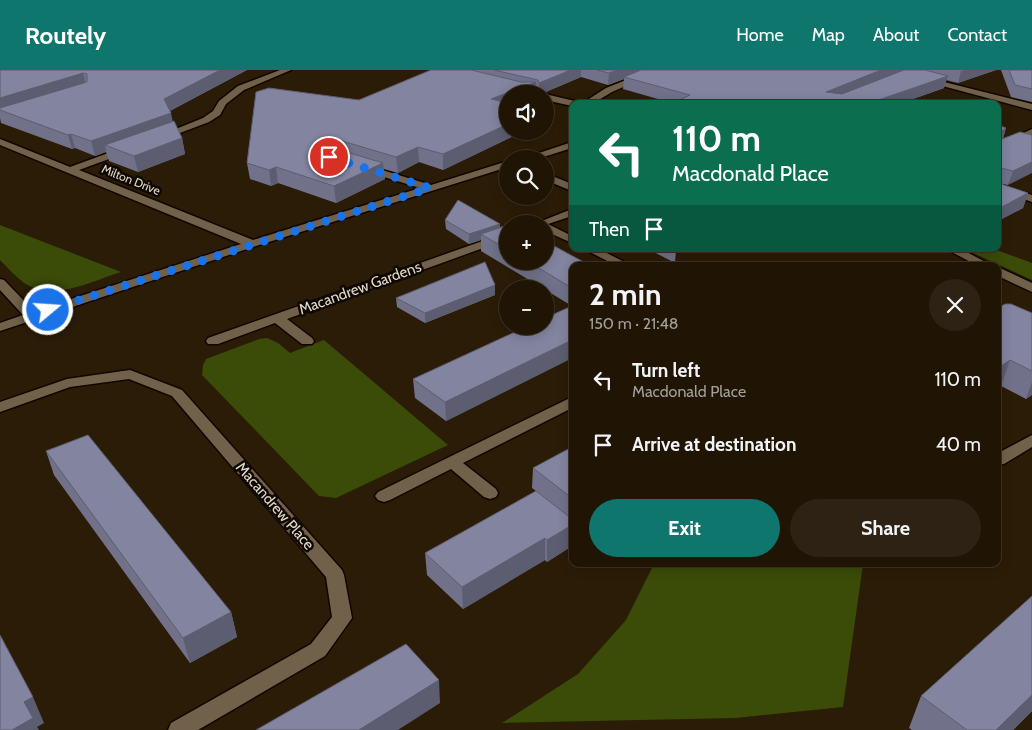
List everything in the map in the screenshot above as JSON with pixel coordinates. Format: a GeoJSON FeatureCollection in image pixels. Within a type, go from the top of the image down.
{"type":"FeatureCollection","features":[{"type":"Feature","properties":{"kind":"street"},"geometry":{"type":"LineString","coordinates":[[152,140],[206,120],[216,113],[222,103],[241,88],[287,70]]}},
{"type":"Feature","properties":{"kind":"street"},"geometry":{"type":"LineString","coordinates":[[592,100],[609,90],[658,70]]}},
{"type":"Feature","properties":{"kind":"street"},"geometry":{"type":"LineString","coordinates":[[919,77],[1032,107]]}},
{"type":"Feature","properties":{"kind":"street"},"geometry":{"type":"LineString","coordinates":[[554,98],[569,102]]}},
{"type":"Feature","properties":{"kind":"street"},"geometry":{"type":"LineString","coordinates":[[1001,147],[1032,132]]}},
{"type":"Feature","properties":{"kind":"street","name":"Milton Drive"},"geometry":{"type":"LineString","coordinates":[[0,142],[252,244]]}},
{"type":"Feature","properties":{"kind":"street"},"geometry":{"type":"LineString","coordinates":[[554,150],[569,146]]}},
{"type":"Feature","properties":{"kind":"street"},"geometry":{"type":"LineString","coordinates":[[70,170],[134,147]]}},
{"type":"Feature","properties":{"kind":"street"},"geometry":{"type":"LineString","coordinates":[[357,165],[430,188]]}},
{"type":"Feature","properties":{"kind":"street"},"geometry":{"type":"LineString","coordinates":[[0,327],[252,244],[499,167]]}},
{"type":"Feature","properties":{"kind":"street"},"geometry":{"type":"LineString","coordinates":[[554,180],[569,187]]}},
{"type":"Feature","properties":{"kind":"street"},"geometry":{"type":"LineString","coordinates":[[1001,188],[1032,199]]}},
{"type":"Feature","properties":{"kind":"street"},"geometry":{"type":"LineString","coordinates":[[554,218],[569,213]]}},
{"type":"Feature","properties":{"kind":"street"},"geometry":{"type":"LineString","coordinates":[[554,231],[569,239]]}},
{"type":"Feature","properties":{"kind":"street","name":"Macandrew Gardens"},"geometry":{"type":"LineString","coordinates":[[213,341],[499,238]]}},
{"type":"Feature","properties":{"kind":"street"},"geometry":{"type":"LineString","coordinates":[[596,252],[618,262]]}},
{"type":"Feature","properties":{"kind":"street"},"geometry":{"type":"LineString","coordinates":[[958,252],[979,262]]}},
{"type":"Feature","properties":{"kind":"street"},"geometry":{"type":"LineString","coordinates":[[1001,272],[1032,288]]}},
{"type":"Feature","properties":{"kind":"street"},"geometry":{"type":"LineString","coordinates":[[0,283],[31,316]]}},
{"type":"Feature","properties":{"kind":"street"},"geometry":{"type":"LineString","coordinates":[[277,318],[307,340]]}},
{"type":"Feature","properties":{"kind":"street","name":"Macandrew Place"},"geometry":{"type":"LineString","coordinates":[[0,407],[67,383],[130,374],[177,393],[335,575],[342,618],[318,650],[180,730]]}},
{"type":"Feature","properties":{"kind":"street"},"geometry":{"type":"LineString","coordinates":[[384,496],[569,404]]}},
{"type":"Feature","properties":{"kind":"street"},"geometry":{"type":"LineString","coordinates":[[1001,458],[1032,440]]}},
{"type":"Feature","properties":{"kind":"street"},"geometry":{"type":"LineString","coordinates":[[452,462],[490,493]]}},
{"type":"Feature","properties":{"kind":"green space"},"geometry":{"type":"Polygon","coordinates":[[[0,225],[121,272],[72,288],[46,291],[34,288],[20,280],[0,260],[0,225]]]}},
{"type":"Feature","properties":{"kind":"green space"},"geometry":{"type":"Polygon","coordinates":[[[971,252],[1001,252],[1032,263],[1032,280],[1001,266],[1001,262],[993,262],[971,252]]]}},
{"type":"Feature","properties":{"kind":"green space"},"geometry":{"type":"Polygon","coordinates":[[[267,338],[278,343],[290,353],[324,340],[448,445],[336,498],[319,496],[202,375],[206,359],[259,339],[267,338]]]}},
{"type":"Feature","properties":{"kind":"green space"},"geometry":{"type":"Polygon","coordinates":[[[652,567],[863,567],[843,707],[736,718],[502,723],[578,674],[626,620],[652,567]]]}},
{"type":"Feature","properties":{"kind":"building"},"geometry":{"type":"Polygon","coordinates":[[[0,70],[220,70],[164,99],[171,113],[91,141],[71,134],[68,135],[0,110],[0,108],[87,82],[87,74],[83,73],[0,98],[0,70]]]}},
{"type":"Feature","properties":{"kind":"building"},"geometry":{"type":"Polygon","coordinates":[[[431,70],[471,70],[521,82],[536,82],[528,85],[499,85],[499,96],[491,99],[499,101],[499,128],[443,154],[418,147],[396,157],[332,138],[323,138],[321,140],[323,145],[383,163],[334,186],[276,167],[269,170],[247,163],[256,92],[269,88],[359,100],[431,70]]]}},
{"type":"Feature","properties":{"kind":"building"},"geometry":{"type":"Polygon","coordinates":[[[494,70],[571,70],[539,83],[538,80],[494,70]]]}},
{"type":"Feature","properties":{"kind":"building"},"geometry":{"type":"Polygon","coordinates":[[[597,70],[617,70],[609,73],[597,70]]]}},
{"type":"Feature","properties":{"kind":"building"},"geometry":{"type":"Polygon","coordinates":[[[641,70],[881,70],[826,92],[842,94],[904,70],[925,70],[948,76],[879,100],[679,100],[690,95],[624,77],[641,70]]]}},
{"type":"Feature","properties":{"kind":"building"},"geometry":{"type":"Polygon","coordinates":[[[1009,70],[1032,70],[1032,89],[1015,85],[1009,70]]]}},
{"type":"Feature","properties":{"kind":"building"},"geometry":{"type":"Polygon","coordinates":[[[174,121],[182,138],[134,156],[105,145],[174,121]]]}},
{"type":"Feature","properties":{"kind":"building"},"geometry":{"type":"Polygon","coordinates":[[[1020,132],[1032,135],[1032,162],[1013,171],[1001,168],[1001,136],[1002,139],[1020,132]]]}},
{"type":"Feature","properties":{"kind":"building"},"geometry":{"type":"Polygon","coordinates":[[[1001,184],[1028,193],[1001,207],[1001,184]]]}},
{"type":"Feature","properties":{"kind":"building"},"geometry":{"type":"Polygon","coordinates":[[[458,200],[499,224],[469,234],[445,220],[458,200]]]}},
{"type":"Feature","properties":{"kind":"building"},"geometry":{"type":"Polygon","coordinates":[[[499,228],[499,245],[481,234],[499,228]]]}},
{"type":"Feature","properties":{"kind":"building"},"geometry":{"type":"Polygon","coordinates":[[[554,246],[584,262],[569,262],[569,286],[542,270],[554,270],[554,246]]]}},
{"type":"Feature","properties":{"kind":"building"},"geometry":{"type":"Polygon","coordinates":[[[485,262],[495,285],[425,313],[396,298],[485,262]]]}},
{"type":"Feature","properties":{"kind":"building"},"geometry":{"type":"Polygon","coordinates":[[[1011,304],[1032,313],[1032,371],[1010,360],[1001,366],[1001,306],[1011,304]]]}},
{"type":"Feature","properties":{"kind":"building"},"geometry":{"type":"Polygon","coordinates":[[[569,307],[569,341],[445,402],[413,379],[508,335],[554,335],[554,314],[569,307]]]}},
{"type":"Feature","properties":{"kind":"building"},"geometry":{"type":"Polygon","coordinates":[[[88,435],[231,612],[183,638],[46,451],[88,435]]]}},
{"type":"Feature","properties":{"kind":"building"},"geometry":{"type":"Polygon","coordinates":[[[569,449],[569,496],[533,468],[569,449]]]}},
{"type":"Feature","properties":{"kind":"building"},"geometry":{"type":"Polygon","coordinates":[[[536,491],[569,517],[569,527],[547,540],[545,538],[462,587],[425,553],[536,491]]]}},
{"type":"Feature","properties":{"kind":"building"},"geometry":{"type":"Polygon","coordinates":[[[1032,596],[1032,695],[996,730],[967,730],[921,696],[1032,596]]]}},
{"type":"Feature","properties":{"kind":"building"},"geometry":{"type":"Polygon","coordinates":[[[0,635],[33,697],[24,702],[33,718],[12,730],[0,730],[0,635]]]}},
{"type":"Feature","properties":{"kind":"building"},"geometry":{"type":"Polygon","coordinates":[[[406,644],[439,680],[359,730],[256,730],[406,644]]]}},
{"type":"Feature","properties":{"kind":"route"},"geometry":{"type":"LineString","coordinates":[[48,310],[430,188],[329,157]]}}]}
